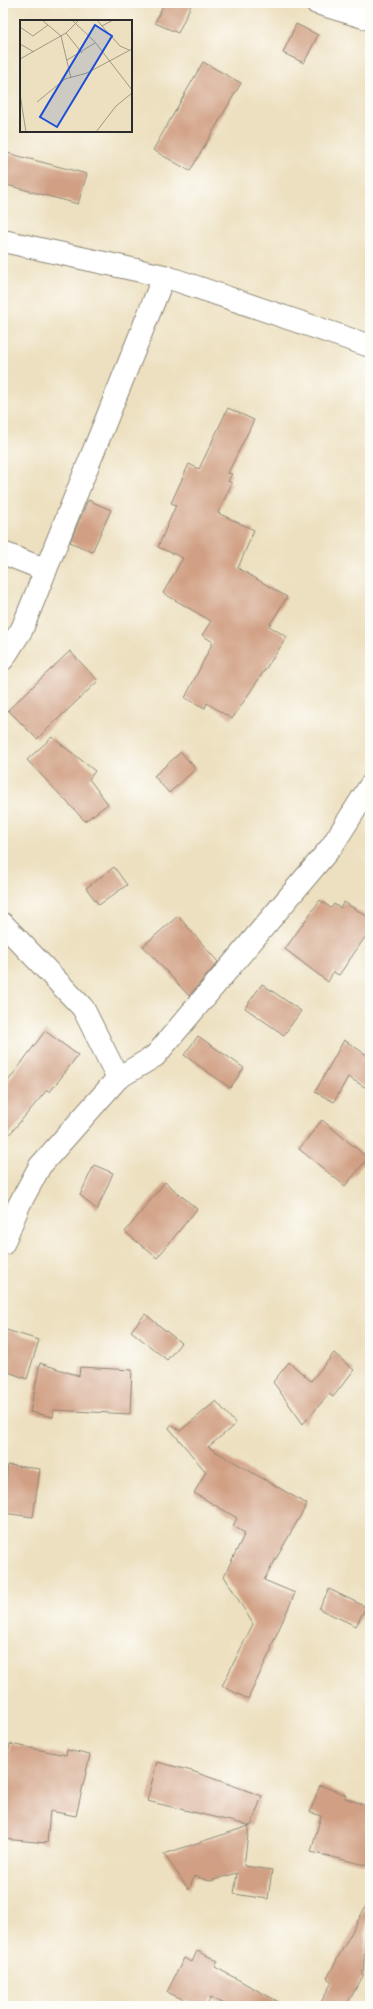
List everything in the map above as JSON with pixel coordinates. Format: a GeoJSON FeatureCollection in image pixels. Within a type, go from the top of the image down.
{"type":"FeatureCollection","features":[{"type":"Feature","properties":{"kind":"street"},"geometry":{"type":"LineString","coordinates":[[317,3],[370,19]]}},
{"type":"Feature","properties":{"kind":"street"},"geometry":{"type":"LineString","coordinates":[[3,241],[164,276],[370,346]]}},
{"type":"Feature","properties":{"kind":"street"},"geometry":{"type":"LineString","coordinates":[[3,659],[22,629],[164,276]]}},
{"type":"Feature","properties":{"kind":"street"},"geometry":{"type":"LineString","coordinates":[[3,553],[46,570]]}},
{"type":"Feature","properties":{"kind":"street"},"geometry":{"type":"LineString","coordinates":[[3,1244],[19,1204],[40,1166],[118,1078],[155,1056],[332,846],[370,786]]}},
{"type":"Feature","properties":{"kind":"street"},"geometry":{"type":"LineString","coordinates":[[3,924],[83,1008],[118,1078]]}},
{"type":"Feature","properties":{"kind":"building"},"geometry":{"type":"Polygon","coordinates":[[[164,3],[192,3],[178,33],[155,23],[164,3]]]}},
{"type":"Feature","properties":{"kind":"building"},"geometry":{"type":"Polygon","coordinates":[[[296,24],[318,35],[304,63],[283,53],[296,24]]]}},
{"type":"Feature","properties":{"kind":"building"},"geometry":{"type":"Polygon","coordinates":[[[203,62],[241,83],[190,171],[153,150],[203,62]]]}},
{"type":"Feature","properties":{"kind":"building"},"geometry":{"type":"Polygon","coordinates":[[[3,152],[87,174],[78,204],[3,184],[3,152]]]}},
{"type":"Feature","properties":{"kind":"building"},"geometry":{"type":"Polygon","coordinates":[[[228,408],[254,420],[228,473],[232,474],[228,481],[232,483],[218,513],[254,530],[238,568],[287,597],[269,626],[287,637],[232,719],[207,703],[205,708],[185,698],[213,642],[202,635],[211,621],[163,593],[183,558],[158,547],[176,505],[171,503],[189,464],[199,469],[228,408]]]}},
{"type":"Feature","properties":{"kind":"building"},"geometry":{"type":"Polygon","coordinates":[[[88,500],[111,510],[92,552],[70,542],[88,500]]]}},
{"type":"Feature","properties":{"kind":"building"},"geometry":{"type":"Polygon","coordinates":[[[70,651],[98,681],[37,739],[8,710],[70,651]]]}},
{"type":"Feature","properties":{"kind":"building"},"geometry":{"type":"Polygon","coordinates":[[[52,737],[95,771],[89,779],[108,804],[85,821],[27,760],[52,737]]]}},
{"type":"Feature","properties":{"kind":"building"},"geometry":{"type":"Polygon","coordinates":[[[181,752],[196,769],[169,793],[154,776],[181,752]]]}},
{"type":"Feature","properties":{"kind":"building"},"geometry":{"type":"Polygon","coordinates":[[[114,867],[127,885],[99,905],[86,888],[114,867]]]}},
{"type":"Feature","properties":{"kind":"building"},"geometry":{"type":"Polygon","coordinates":[[[320,900],[331,908],[334,904],[340,908],[344,902],[370,918],[370,930],[339,975],[333,972],[328,982],[285,949],[320,900]]]}},
{"type":"Feature","properties":{"kind":"building"},"geometry":{"type":"Polygon","coordinates":[[[178,916],[218,962],[189,996],[143,946],[178,916]]]}},
{"type":"Feature","properties":{"kind":"building"},"geometry":{"type":"Polygon","coordinates":[[[262,984],[301,1011],[284,1035],[245,1008],[262,984]]]}},
{"type":"Feature","properties":{"kind":"building"},"geometry":{"type":"Polygon","coordinates":[[[45,1031],[78,1055],[50,1092],[47,1090],[3,1142],[3,1088],[45,1031]]]}},
{"type":"Feature","properties":{"kind":"building"},"geometry":{"type":"Polygon","coordinates":[[[198,1036],[244,1068],[230,1088],[184,1055],[198,1036]]]}},
{"type":"Feature","properties":{"kind":"building"},"geometry":{"type":"Polygon","coordinates":[[[344,1040],[370,1057],[370,1090],[348,1077],[334,1102],[315,1092],[344,1040]]]}},
{"type":"Feature","properties":{"kind":"building"},"geometry":{"type":"Polygon","coordinates":[[[322,1120],[368,1158],[345,1186],[299,1149],[322,1120]]]}},
{"type":"Feature","properties":{"kind":"building"},"geometry":{"type":"Polygon","coordinates":[[[94,1165],[113,1173],[97,1210],[80,1195],[94,1165]]]}},
{"type":"Feature","properties":{"kind":"building"},"geometry":{"type":"Polygon","coordinates":[[[165,1182],[197,1209],[157,1258],[125,1232],[165,1182]]]}},
{"type":"Feature","properties":{"kind":"building"},"geometry":{"type":"Polygon","coordinates":[[[145,1314],[181,1343],[167,1360],[131,1331],[145,1314]]]}},
{"type":"Feature","properties":{"kind":"building"},"geometry":{"type":"Polygon","coordinates":[[[3,1329],[39,1340],[27,1379],[3,1370],[3,1329]]]}},
{"type":"Feature","properties":{"kind":"building"},"geometry":{"type":"Polygon","coordinates":[[[334,1353],[354,1370],[333,1397],[329,1394],[303,1424],[273,1382],[289,1362],[311,1381],[334,1353]]]}},
{"type":"Feature","properties":{"kind":"building"},"geometry":{"type":"Polygon","coordinates":[[[40,1363],[79,1376],[80,1367],[132,1370],[130,1414],[54,1410],[53,1417],[30,1412],[40,1363]]]}},
{"type":"Feature","properties":{"kind":"building"},"geometry":{"type":"Polygon","coordinates":[[[216,1401],[236,1424],[208,1447],[307,1504],[264,1580],[295,1593],[271,1647],[272,1648],[248,1699],[222,1686],[253,1624],[224,1576],[245,1533],[233,1526],[237,1518],[194,1493],[206,1472],[169,1428],[171,1425],[180,1431],[216,1401]]]}},
{"type":"Feature","properties":{"kind":"building"},"geometry":{"type":"Polygon","coordinates":[[[8,1465],[40,1469],[33,1517],[3,1513],[8,1465]]]}},
{"type":"Feature","properties":{"kind":"building"},"geometry":{"type":"Polygon","coordinates":[[[329,1589],[366,1607],[356,1626],[319,1609],[329,1589]]]}},
{"type":"Feature","properties":{"kind":"building"},"geometry":{"type":"Polygon","coordinates":[[[10,1744],[66,1755],[67,1750],[90,1755],[76,1816],[50,1811],[47,1843],[3,1839],[3,1780],[10,1744]]]}},
{"type":"Feature","properties":{"kind":"building"},"geometry":{"type":"Polygon","coordinates":[[[157,1762],[192,1771],[262,1796],[251,1826],[147,1801],[157,1762]]]}},
{"type":"Feature","properties":{"kind":"building"},"geometry":{"type":"Polygon","coordinates":[[[320,1785],[346,1795],[345,1798],[370,1807],[370,1866],[311,1852],[321,1816],[310,1812],[320,1785]]]}},
{"type":"Feature","properties":{"kind":"building"},"geometry":{"type":"Polygon","coordinates":[[[249,1826],[244,1866],[272,1870],[268,1899],[234,1894],[237,1873],[210,1881],[194,1876],[189,1890],[164,1854],[249,1826]]]}},
{"type":"Feature","properties":{"kind":"building"},"geometry":{"type":"Polygon","coordinates":[[[367,1904],[363,1976],[346,2006],[319,2006],[332,1982],[327,1978],[367,1904]]]}},
{"type":"Feature","properties":{"kind":"building"},"geometry":{"type":"Polygon","coordinates":[[[197,1951],[218,1961],[215,1967],[286,2006],[228,2006],[211,1997],[206,2006],[197,2006],[167,1992],[184,1958],[192,1962],[197,1951]]]}}]}
